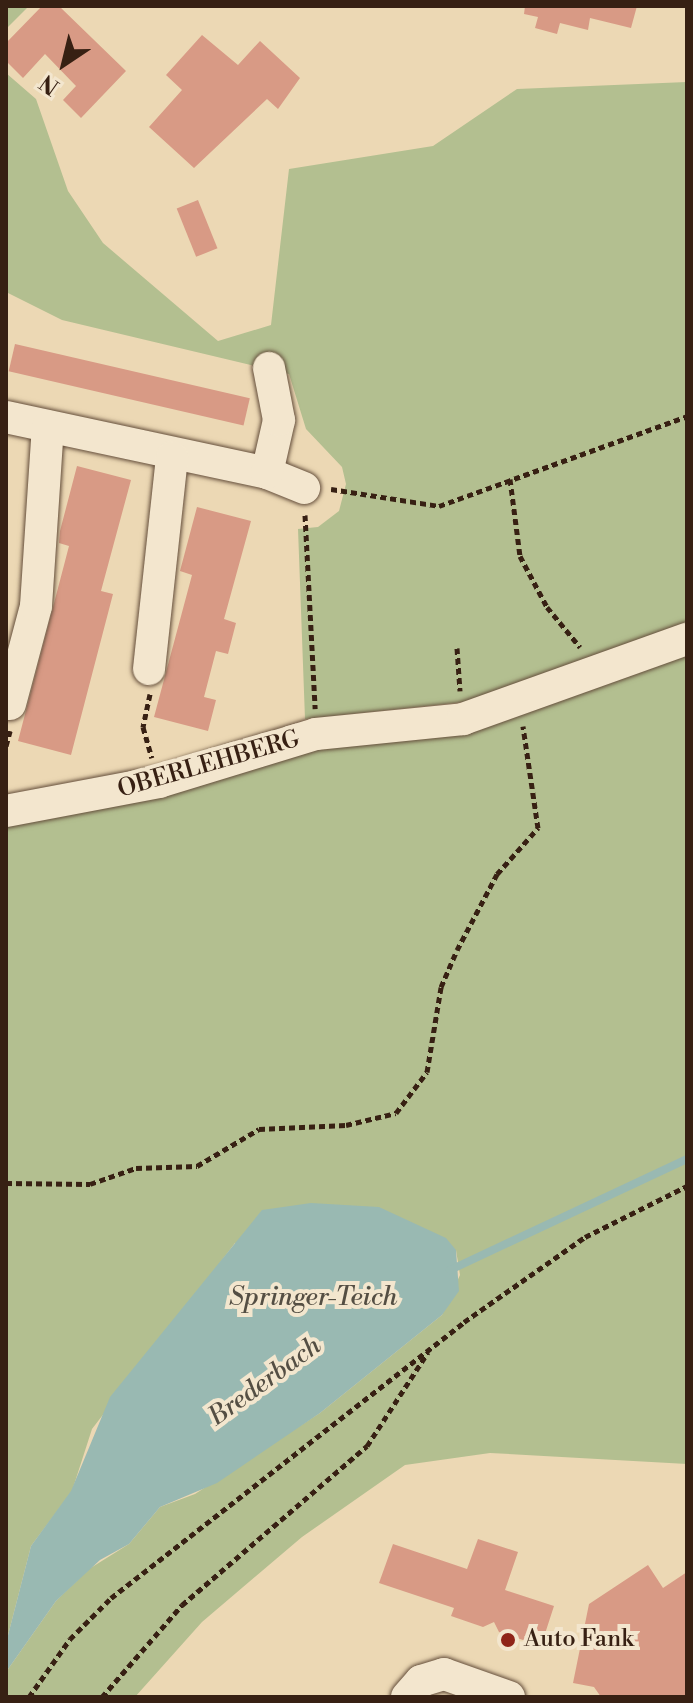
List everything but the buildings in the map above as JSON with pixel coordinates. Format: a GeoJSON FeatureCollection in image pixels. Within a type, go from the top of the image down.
{"type":"FeatureCollection","features":[{"type":"Feature","properties":{"kind":"street"},"geometry":{"type":"LineString","coordinates":[[267,473],[279,420],[269,368]]}},
{"type":"Feature","properties":{"kind":"street"},"geometry":{"type":"LineString","coordinates":[[6,417],[172,457],[267,473],[304,488]]}},
{"type":"Feature","properties":{"kind":"street"},"geometry":{"type":"LineString","coordinates":[[10,704],[36,606],[48,426]]}},
{"type":"Feature","properties":{"kind":"street"},"geometry":{"type":"LineString","coordinates":[[149,669],[172,457]]}},
{"type":"Feature","properties":{"kind":"street","name":"OBERLEHBERG"},"geometry":{"type":"LineString","coordinates":[[6,811],[159,782],[316,734],[463,719],[687,639]]}},
{"type":"Feature","properties":{"kind":"street"},"geometry":{"type":"LineString","coordinates":[[407,1697],[421,1681],[444,1674],[509,1697]]}},
{"type":"Feature","properties":{"kind":"path"},"geometry":{"type":"LineString","coordinates":[[316,734],[304,488],[371,491],[412,507],[439,506],[685,419]]}},
{"type":"Feature","properties":{"kind":"path"},"geometry":{"type":"LineString","coordinates":[[510,479],[520,556],[547,607],[601,671]]}},
{"type":"Feature","properties":{"kind":"path"},"geometry":{"type":"LineString","coordinates":[[457,648],[463,719]]}},
{"type":"Feature","properties":{"kind":"path"},"geometry":{"type":"LineString","coordinates":[[149,669],[143,727],[159,782]]}},
{"type":"Feature","properties":{"kind":"path"},"geometry":{"type":"LineString","coordinates":[[6,1183],[90,1184],[136,1168],[197,1166],[259,1129],[346,1125],[396,1113],[427,1072],[441,987],[457,950],[497,874],[538,828],[521,699]]}},
{"type":"Feature","properties":{"kind":"path"},"geometry":{"type":"LineString","coordinates":[[29,1697],[70,1639],[111,1598],[430,1349],[585,1237],[687,1186]]}},
{"type":"Feature","properties":{"kind":"path"},"geometry":{"type":"LineString","coordinates":[[102,1697],[182,1605],[367,1446],[430,1349]]}},
{"type":"Feature","properties":{"kind":"green space"},"geometry":{"type":"Polygon","coordinates":[[[6,6],[29,6],[6,29],[6,6]]]}},
{"type":"Feature","properties":{"kind":"green space"},"geometry":{"type":"Polygon","coordinates":[[[6,73],[36,99],[68,191],[103,243],[218,341],[271,325],[289,169],[433,146],[517,89],[687,82],[687,626],[473,701],[305,719],[298,529],[318,527],[339,511],[346,484],[342,467],[306,429],[289,374],[62,320],[6,292],[6,73]]]}},
{"type":"Feature","properties":{"kind":"green space"},"geometry":{"type":"Polygon","coordinates":[[[687,650],[687,1464],[490,1453],[405,1465],[302,1537],[202,1622],[135,1697],[6,1697],[6,1672],[56,1601],[89,1569],[129,1544],[160,1507],[195,1494],[320,1413],[442,1315],[460,1275],[456,1250],[235,1243],[92,1429],[72,1491],[31,1546],[6,1643],[6,824],[687,650]]]}},
{"type":"Feature","properties":{"kind":"water","name":"Springer-Teich"},"geometry":{"type":"Polygon","coordinates":[[[311,1203],[379,1207],[446,1238],[456,1250],[459,1291],[442,1315],[320,1413],[217,1483],[160,1507],[129,1544],[100,1560],[56,1601],[6,1672],[6,1643],[31,1546],[71,1491],[110,1397],[262,1210],[311,1203]]]}},
{"type":"Feature","properties":{"kind":"waterway","name":"Brederbach"},"geometry":{"type":"LineString","coordinates":[[450,1270],[687,1159]]}},
{"type":"Feature","properties":{"kind":"place","name":"Auto Fank"},"geometry":{"type":"Point","coordinates":[508,1640]}}]}
